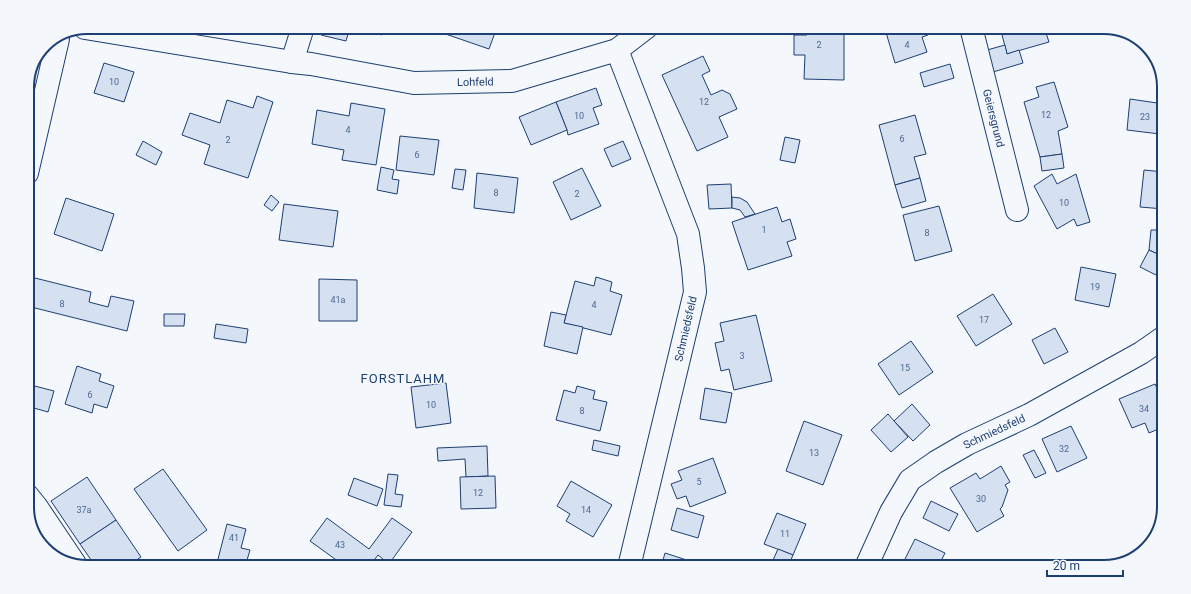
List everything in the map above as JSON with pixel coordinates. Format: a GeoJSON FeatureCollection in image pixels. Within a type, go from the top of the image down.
{"type":"FeatureCollection","features":[{"type":"Feature","properties":{"kind":"street","name":"Lohfeld"},"geometry":{"type":"LineString","coordinates":[[122,34],[311,64],[414,83],[512,81],[617,50],[638,34]]}},
{"type":"Feature","properties":{"kind":"street"},"geometry":{"type":"LineString","coordinates":[[292,62],[301,34]]}},
{"type":"Feature","properties":{"kind":"street","name":"Geiersgrund"},"geometry":{"type":"LineString","coordinates":[[973,34],[1017,210]]}},
{"type":"Feature","properties":{"kind":"street"},"geometry":{"type":"LineString","coordinates":[[34,143],[57,43]]}},
{"type":"Feature","properties":{"kind":"street","name":"Schmiedsfeld"},"geometry":{"type":"LineString","coordinates":[[617,50],[688,234],[693,268],[694,292],[632,560]]}},
{"type":"Feature","properties":{"kind":"street","name":"Schmiedsfeld"},"geometry":{"type":"LineString","coordinates":[[869,560],[891,512],[910,480],[936,462],[967,444],[1029,415],[1141,353],[1157,342]]}},
{"type":"Feature","properties":{"kind":"street"},"geometry":{"type":"LineString","coordinates":[[34,504],[70,557]]}},
{"type":"Feature","properties":{"kind":"building"},"geometry":{"type":"Polygon","coordinates":[[[321,34],[348,34],[346,41],[321,34]]]}},
{"type":"Feature","properties":{"kind":"building"},"geometry":{"type":"Polygon","coordinates":[[[446,34],[494,34],[489,49],[446,34]]]}},
{"type":"Feature","properties":{"kind":"building"},"geometry":{"type":"Polygon","coordinates":[[[844,34],[844,80],[804,79],[805,55],[794,55],[794,35],[844,34]]]}},
{"type":"Feature","properties":{"kind":"building"},"geometry":{"type":"Polygon","coordinates":[[[886,34],[928,34],[922,37],[927,52],[895,63],[886,34]]]}},
{"type":"Feature","properties":{"kind":"building"},"geometry":{"type":"Polygon","coordinates":[[[1002,34],[1046,34],[1049,42],[1007,54],[1002,34]]]}},
{"type":"Feature","properties":{"kind":"building"},"geometry":{"type":"Polygon","coordinates":[[[1005,45],[1007,54],[1019,50],[1023,63],[993,72],[987,50],[1005,45]]]}},
{"type":"Feature","properties":{"kind":"building"},"geometry":{"type":"Polygon","coordinates":[[[703,56],[710,71],[702,75],[711,95],[722,90],[730,94],[737,109],[719,117],[728,137],[697,151],[662,75],[703,56]]]}},
{"type":"Feature","properties":{"kind":"building"},"geometry":{"type":"Polygon","coordinates":[[[104,63],[134,72],[124,102],[94,93],[104,63]]]}},
{"type":"Feature","properties":{"kind":"building"},"geometry":{"type":"Polygon","coordinates":[[[950,64],[954,78],[924,87],[920,73],[950,64]]]}},
{"type":"Feature","properties":{"kind":"building"},"geometry":{"type":"Polygon","coordinates":[[[1054,82],[1068,127],[1058,131],[1062,154],[1040,157],[1024,102],[1039,97],[1036,87],[1054,82]]]}},
{"type":"Feature","properties":{"kind":"building"},"geometry":{"type":"Polygon","coordinates":[[[596,88],[602,105],[593,108],[599,124],[568,135],[556,102],[596,88]]]}},
{"type":"Feature","properties":{"kind":"building"},"geometry":{"type":"Polygon","coordinates":[[[257,96],[273,102],[248,178],[204,164],[210,145],[182,135],[190,113],[220,123],[227,100],[253,108],[257,96]]]}},
{"type":"Feature","properties":{"kind":"building"},"geometry":{"type":"Polygon","coordinates":[[[1130,99],[1157,103],[1157,134],[1127,130],[1130,99]]]}},
{"type":"Feature","properties":{"kind":"building"},"geometry":{"type":"Polygon","coordinates":[[[556,102],[567,130],[531,145],[519,117],[556,102]]]}},
{"type":"Feature","properties":{"kind":"building"},"geometry":{"type":"Polygon","coordinates":[[[351,103],[385,109],[376,165],[342,160],[344,150],[312,144],[317,110],[349,116],[351,103]]]}},
{"type":"Feature","properties":{"kind":"building"},"geometry":{"type":"Polygon","coordinates":[[[915,115],[926,154],[914,157],[920,178],[895,185],[879,125],[915,115]]]}},
{"type":"Feature","properties":{"kind":"building"},"geometry":{"type":"Polygon","coordinates":[[[400,136],[439,140],[434,175],[396,170],[400,136]]]}},
{"type":"Feature","properties":{"kind":"building"},"geometry":{"type":"Polygon","coordinates":[[[785,137],[800,140],[795,163],[780,160],[785,137]]]}},
{"type":"Feature","properties":{"kind":"building"},"geometry":{"type":"Polygon","coordinates":[[[143,141],[162,152],[156,165],[136,155],[143,141]]]}},
{"type":"Feature","properties":{"kind":"building"},"geometry":{"type":"Polygon","coordinates":[[[623,141],[631,159],[612,167],[604,149],[623,141]]]}},
{"type":"Feature","properties":{"kind":"building"},"geometry":{"type":"Polygon","coordinates":[[[1062,154],[1064,168],[1042,171],[1040,157],[1062,154]]]}},
{"type":"Feature","properties":{"kind":"building"},"geometry":{"type":"Polygon","coordinates":[[[381,167],[394,170],[392,179],[399,180],[397,194],[377,190],[381,167]]]}},
{"type":"Feature","properties":{"kind":"building"},"geometry":{"type":"Polygon","coordinates":[[[582,168],[601,206],[571,220],[553,182],[582,168]]]}},
{"type":"Feature","properties":{"kind":"building"},"geometry":{"type":"Polygon","coordinates":[[[455,169],[466,170],[463,190],[452,188],[455,169]]]}},
{"type":"Feature","properties":{"kind":"building"},"geometry":{"type":"Polygon","coordinates":[[[1144,170],[1157,171],[1157,208],[1140,207],[1144,170]]]}},
{"type":"Feature","properties":{"kind":"building"},"geometry":{"type":"Polygon","coordinates":[[[477,173],[518,178],[514,213],[474,208],[477,173]]]}},
{"type":"Feature","properties":{"kind":"building"},"geometry":{"type":"Polygon","coordinates":[[[1052,174],[1057,184],[1076,174],[1090,222],[1077,226],[1074,219],[1057,229],[1034,186],[1052,174]]]}},
{"type":"Feature","properties":{"kind":"building"},"geometry":{"type":"Polygon","coordinates":[[[920,178],[926,201],[902,208],[895,185],[920,178]]]}},
{"type":"Feature","properties":{"kind":"building"},"geometry":{"type":"Polygon","coordinates":[[[731,184],[732,208],[709,209],[707,185],[731,184]]]}},
{"type":"Feature","properties":{"kind":"building"},"geometry":{"type":"Polygon","coordinates":[[[271,195],[279,202],[272,211],[264,205],[271,195]]]}},
{"type":"Feature","properties":{"kind":"building"},"geometry":{"type":"Polygon","coordinates":[[[732,197],[740,198],[747,202],[755,214],[745,217],[740,210],[732,208],[732,197]]]}},
{"type":"Feature","properties":{"kind":"building"},"geometry":{"type":"Polygon","coordinates":[[[66,198],[114,214],[102,251],[54,234],[66,198]]]}},
{"type":"Feature","properties":{"kind":"building"},"geometry":{"type":"Polygon","coordinates":[[[284,204],[338,211],[333,247],[279,240],[284,204]]]}},
{"type":"Feature","properties":{"kind":"building"},"geometry":{"type":"Polygon","coordinates":[[[939,206],[952,251],[915,261],[903,215],[939,206]]]}},
{"type":"Feature","properties":{"kind":"building"},"geometry":{"type":"Polygon","coordinates":[[[777,207],[782,222],[790,219],[796,239],[787,242],[792,256],[748,270],[732,222],[777,207]]]}},
{"type":"Feature","properties":{"kind":"building"},"geometry":{"type":"Polygon","coordinates":[[[1151,230],[1157,230],[1157,254],[1149,250],[1151,230]]]}},
{"type":"Feature","properties":{"kind":"building"},"geometry":{"type":"Polygon","coordinates":[[[1149,250],[1157,254],[1157,276],[1140,267],[1149,250]]]}},
{"type":"Feature","properties":{"kind":"building"},"geometry":{"type":"Polygon","coordinates":[[[1081,267],[1116,274],[1109,307],[1075,300],[1081,267]]]}},
{"type":"Feature","properties":{"kind":"building"},"geometry":{"type":"Polygon","coordinates":[[[596,277],[612,282],[610,291],[622,295],[611,335],[564,323],[575,281],[594,286],[596,277]]]}},
{"type":"Feature","properties":{"kind":"building"},"geometry":{"type":"Polygon","coordinates":[[[34,278],[91,292],[89,302],[108,307],[111,296],[134,301],[127,331],[34,308],[34,278]]]}},
{"type":"Feature","properties":{"kind":"building"},"geometry":{"type":"Polygon","coordinates":[[[319,279],[357,280],[357,321],[319,321],[319,279]]]}},
{"type":"Feature","properties":{"kind":"building"},"geometry":{"type":"Polygon","coordinates":[[[993,294],[1012,324],[976,346],[957,316],[993,294]]]}},
{"type":"Feature","properties":{"kind":"building"},"geometry":{"type":"Polygon","coordinates":[[[551,312],[566,315],[564,323],[583,327],[577,354],[544,346],[551,312]]]}},
{"type":"Feature","properties":{"kind":"building"},"geometry":{"type":"Polygon","coordinates":[[[164,314],[185,314],[184,326],[164,326],[164,314]]]}},
{"type":"Feature","properties":{"kind":"building"},"geometry":{"type":"Polygon","coordinates":[[[756,315],[772,381],[734,390],[729,369],[721,371],[715,343],[724,341],[720,323],[756,315]]]}},
{"type":"Feature","properties":{"kind":"building"},"geometry":{"type":"Polygon","coordinates":[[[216,324],[248,329],[246,343],[214,338],[216,324]]]}},
{"type":"Feature","properties":{"kind":"building"},"geometry":{"type":"Polygon","coordinates":[[[1055,328],[1068,352],[1044,364],[1032,340],[1055,328]]]}},
{"type":"Feature","properties":{"kind":"building"},"geometry":{"type":"Polygon","coordinates":[[[911,341],[933,372],[899,395],[878,364],[911,341]]]}},
{"type":"Feature","properties":{"kind":"building"},"geometry":{"type":"Polygon","coordinates":[[[77,366],[101,374],[99,381],[114,386],[107,408],[94,404],[92,413],[65,404],[77,366]]]}},
{"type":"Feature","properties":{"kind":"building"},"geometry":{"type":"Polygon","coordinates":[[[446,383],[451,423],[416,428],[411,387],[446,383]]]}},
{"type":"Feature","properties":{"kind":"building"},"geometry":{"type":"Polygon","coordinates":[[[1155,384],[1157,388],[1157,430],[1149,433],[1145,423],[1132,428],[1119,399],[1155,384]]]}},
{"type":"Feature","properties":{"kind":"building"},"geometry":{"type":"Polygon","coordinates":[[[34,386],[54,391],[48,412],[34,408],[34,386]]]}},
{"type":"Feature","properties":{"kind":"building"},"geometry":{"type":"Polygon","coordinates":[[[577,386],[595,391],[593,399],[607,402],[600,431],[556,420],[564,390],[575,393],[577,386]]]}},
{"type":"Feature","properties":{"kind":"building"},"geometry":{"type":"Polygon","coordinates":[[[705,388],[732,393],[726,423],[700,419],[705,388]]]}},
{"type":"Feature","properties":{"kind":"building"},"geometry":{"type":"Polygon","coordinates":[[[912,404],[930,425],[913,441],[894,421],[912,404]]]}},
{"type":"Feature","properties":{"kind":"building"},"geometry":{"type":"Polygon","coordinates":[[[888,414],[908,437],[891,452],[871,430],[888,414]]]}},
{"type":"Feature","properties":{"kind":"building"},"geometry":{"type":"Polygon","coordinates":[[[804,421],[842,435],[823,485],[786,471],[804,421]]]}},
{"type":"Feature","properties":{"kind":"building"},"geometry":{"type":"Polygon","coordinates":[[[1071,426],[1087,458],[1057,472],[1042,439],[1071,426]]]}},
{"type":"Feature","properties":{"kind":"building"},"geometry":{"type":"Polygon","coordinates":[[[594,440],[620,446],[618,456],[592,450],[594,440]]]}},
{"type":"Feature","properties":{"kind":"building"},"geometry":{"type":"Polygon","coordinates":[[[487,446],[488,476],[466,477],[465,459],[438,461],[437,448],[487,446]]]}},
{"type":"Feature","properties":{"kind":"building"},"geometry":{"type":"Polygon","coordinates":[[[1034,450],[1046,473],[1035,478],[1023,455],[1034,450]]]}},
{"type":"Feature","properties":{"kind":"building"},"geometry":{"type":"Polygon","coordinates":[[[713,458],[726,493],[690,507],[686,496],[677,499],[671,484],[682,480],[678,471],[713,458]]]}},
{"type":"Feature","properties":{"kind":"building"},"geometry":{"type":"Polygon","coordinates":[[[1001,466],[1010,482],[1005,485],[1008,490],[1000,509],[1004,516],[977,532],[950,488],[976,473],[980,479],[1001,466]]]}},
{"type":"Feature","properties":{"kind":"building"},"geometry":{"type":"Polygon","coordinates":[[[163,469],[207,530],[178,551],[134,489],[163,469]]]}},
{"type":"Feature","properties":{"kind":"building"},"geometry":{"type":"Polygon","coordinates":[[[388,474],[398,475],[395,494],[403,495],[401,507],[384,505],[388,474]]]}},
{"type":"Feature","properties":{"kind":"building"},"geometry":{"type":"Polygon","coordinates":[[[495,476],[496,508],[461,509],[460,477],[495,476]]]}},
{"type":"Feature","properties":{"kind":"building"},"geometry":{"type":"Polygon","coordinates":[[[87,477],[116,520],[80,544],[51,501],[87,477]]]}},
{"type":"Feature","properties":{"kind":"building"},"geometry":{"type":"Polygon","coordinates":[[[354,478],[383,489],[377,506],[348,495],[354,478]]]}},
{"type":"Feature","properties":{"kind":"building"},"geometry":{"type":"Polygon","coordinates":[[[571,481],[612,505],[593,537],[566,521],[570,514],[557,506],[571,481]]]}},
{"type":"Feature","properties":{"kind":"building"},"geometry":{"type":"Polygon","coordinates":[[[931,501],[958,514],[949,531],[923,518],[931,501]]]}},
{"type":"Feature","properties":{"kind":"building"},"geometry":{"type":"Polygon","coordinates":[[[677,508],[704,516],[698,538],[671,530],[677,508]]]}},
{"type":"Feature","properties":{"kind":"building"},"geometry":{"type":"Polygon","coordinates":[[[777,513],[806,524],[793,555],[764,544],[777,513]]]}},
{"type":"Feature","properties":{"kind":"building"},"geometry":{"type":"Polygon","coordinates":[[[327,518],[369,549],[392,518],[412,532],[392,560],[384,560],[378,555],[374,560],[336,560],[310,541],[327,518]]]}},
{"type":"Feature","properties":{"kind":"building"},"geometry":{"type":"Polygon","coordinates":[[[116,520],[141,557],[136,560],[91,560],[80,544],[116,520]]]}},
{"type":"Feature","properties":{"kind":"building"},"geometry":{"type":"Polygon","coordinates":[[[227,524],[246,529],[241,548],[250,550],[247,560],[218,560],[227,524]]]}},
{"type":"Feature","properties":{"kind":"building"},"geometry":{"type":"Polygon","coordinates":[[[915,539],[945,553],[942,560],[904,560],[915,539]]]}},
{"type":"Feature","properties":{"kind":"building"},"geometry":{"type":"Polygon","coordinates":[[[778,549],[793,555],[791,560],[773,560],[778,549]]]}},
{"type":"Feature","properties":{"kind":"building"},"geometry":{"type":"Polygon","coordinates":[[[665,553],[687,560],[663,560],[665,553]]]}},
{"type":"Feature","properties":{"kind":"district","name":"FORSTLAHM"},"geometry":{"type":"Point","coordinates":[403,378]}}]}
